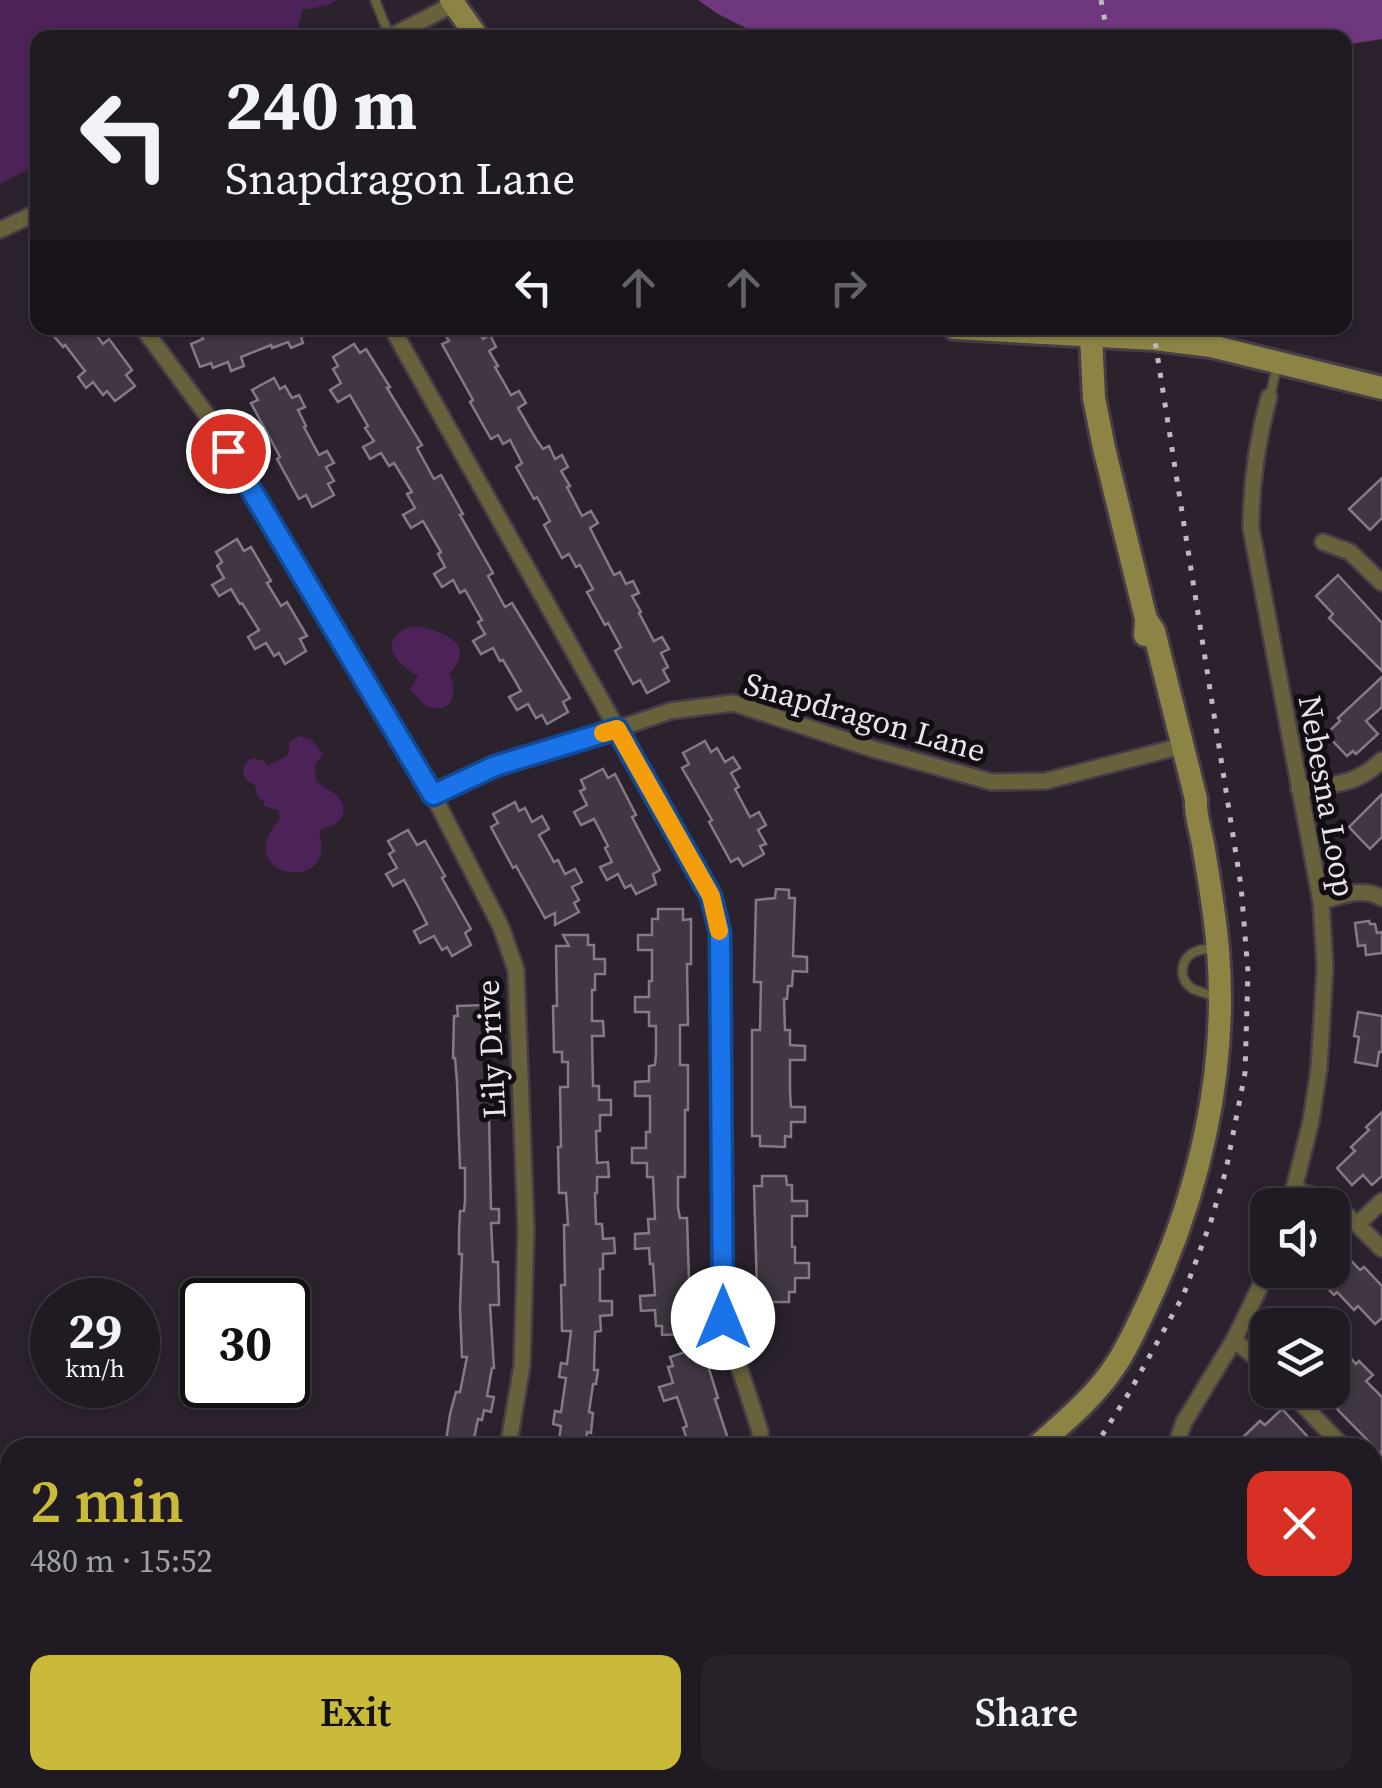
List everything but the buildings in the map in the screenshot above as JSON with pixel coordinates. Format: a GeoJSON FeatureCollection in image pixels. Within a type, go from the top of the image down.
{"type":"FeatureCollection","features":[{"type":"Feature","properties":{"kind":"main road"},"geometry":{"type":"LineString","coordinates":[[452,2],[472,30]]}},
{"type":"Feature","properties":{"kind":"main road"},"geometry":{"type":"LineString","coordinates":[[1074,335],[1155,338],[1211,346],[1382,388]]}},
{"type":"Feature","properties":{"kind":"main road"},"geometry":{"type":"LineString","coordinates":[[1091,336],[1098,415],[1146,619],[1145,634],[1187,800],[1195,810]]}},
{"type":"Feature","properties":{"kind":"main road"},"geometry":{"type":"LineString","coordinates":[[1047,1438],[1080,1409],[1117,1364],[1165,1268],[1204,1138],[1220,1039],[1218,948],[1196,799],[1163,664],[1146,619]]}},
{"type":"Feature","properties":{"kind":"street"},"geometry":{"type":"LineString","coordinates":[[402,30],[452,2]]}},
{"type":"Feature","properties":{"kind":"street"},"geometry":{"type":"LineString","coordinates":[[0,230],[30,216]]}},
{"type":"Feature","properties":{"kind":"street","name":"Lily Drive"},"geometry":{"type":"LineString","coordinates":[[148,335],[209,418],[433,795],[501,927],[516,970],[526,1230],[522,1365],[510,1438]]}},
{"type":"Feature","properties":{"kind":"street"},"geometry":{"type":"LineString","coordinates":[[396,335],[711,896],[720,932],[723,1318],[760,1438]]}},
{"type":"Feature","properties":{"kind":"street","name":"Nebesna Loop"},"geometry":{"type":"LineString","coordinates":[[1269,397],[1256,451],[1251,528],[1321,902],[1325,967],[1319,1068],[1294,1188]]}},
{"type":"Feature","properties":{"kind":"street"},"geometry":{"type":"LineString","coordinates":[[1324,542],[1350,552],[1382,583]]}},
{"type":"Feature","properties":{"kind":"street","name":"Snapdragon Lane"},"geometry":{"type":"LineString","coordinates":[[433,795],[495,766],[670,711],[733,703],[873,749],[992,782],[1046,782],[1174,748]]}},
{"type":"Feature","properties":{"kind":"street"},"geometry":{"type":"LineString","coordinates":[[1299,789],[1360,778],[1382,760]]}},
{"type":"Feature","properties":{"kind":"street"},"geometry":{"type":"LineString","coordinates":[[1321,902],[1358,892],[1382,898]]}},
{"type":"Feature","properties":{"kind":"street"},"geometry":{"type":"LineString","coordinates":[[1358,1224],[1382,1200]]}},
{"type":"Feature","properties":{"kind":"street"},"geometry":{"type":"LineString","coordinates":[[1350,1218],[1382,1249]]}},
{"type":"Feature","properties":{"kind":"street"},"geometry":{"type":"LineString","coordinates":[[1178,1438],[1259,1288]]}},
{"type":"Feature","properties":{"kind":"street"},"geometry":{"type":"LineString","coordinates":[[1234,1340],[1250,1353]]}},
{"type":"Feature","properties":{"kind":"street"},"geometry":{"type":"LineString","coordinates":[[1306,1408],[1334,1438]]}},
{"type":"Feature","properties":{"kind":"street"},"geometry":{"type":"LineString","coordinates":[[1326,1438],[1330,1434]]}},
{"type":"Feature","properties":{"kind":"lane"},"geometry":{"type":"LineString","coordinates":[[374,0],[386,30]]}},
{"type":"Feature","properties":{"kind":"lane"},"geometry":{"type":"LineString","coordinates":[[1269,397],[1278,362]]}},
{"type":"Feature","properties":{"kind":"lane"},"geometry":{"type":"LineString","coordinates":[[1218,948],[1195,951],[1186,958],[1182,971],[1184,982],[1193,989],[1220,998]]}},
{"type":"Feature","properties":{"kind":"shaded area"},"geometry":{"type":"Polygon","coordinates":[[[0,0],[337,0],[303,10],[297,30],[30,30],[30,169],[0,184],[0,0]]]}},
{"type":"Feature","properties":{"kind":"shaded area"},"geometry":{"type":"Polygon","coordinates":[[[698,0],[1382,0],[1382,39],[1352,44],[1352,30],[750,30],[698,0]]]}},
{"type":"Feature","properties":{"kind":"shaded area"},"geometry":{"type":"Polygon","coordinates":[[[412,626],[443,634],[458,646],[458,663],[449,674],[453,694],[443,708],[421,702],[410,689],[418,676],[402,665],[393,651],[395,638],[412,626]]]}},
{"type":"Feature","properties":{"kind":"shaded area"},"geometry":{"type":"Polygon","coordinates":[[[299,736],[312,740],[323,754],[315,766],[316,780],[338,797],[344,808],[337,822],[319,833],[321,853],[314,866],[301,872],[287,872],[274,866],[267,855],[267,839],[280,819],[278,810],[264,806],[243,770],[253,758],[268,766],[283,758],[289,752],[290,742],[299,736]]]}},
{"type":"Feature","properties":{"kind":"railway"},"geometry":{"type":"LineString","coordinates":[[1101,0],[1107,30]]}},
{"type":"Feature","properties":{"kind":"railway"},"geometry":{"type":"LineString","coordinates":[[1100,1438],[1183,1296],[1226,1170],[1245,1073],[1248,972],[1241,886],[1154,335]]}},
{"type":"Feature","properties":{"kind":"slow traffic"},"geometry":{"type":"LineString","coordinates":[[603,733],[617,729],[711,896],[719,931]]}},
{"type":"Feature","properties":{"kind":"route"},"geometry":{"type":"LineString","coordinates":[[228,451],[433,795],[495,766],[617,729],[711,896],[720,932],[723,1318]]}}]}
